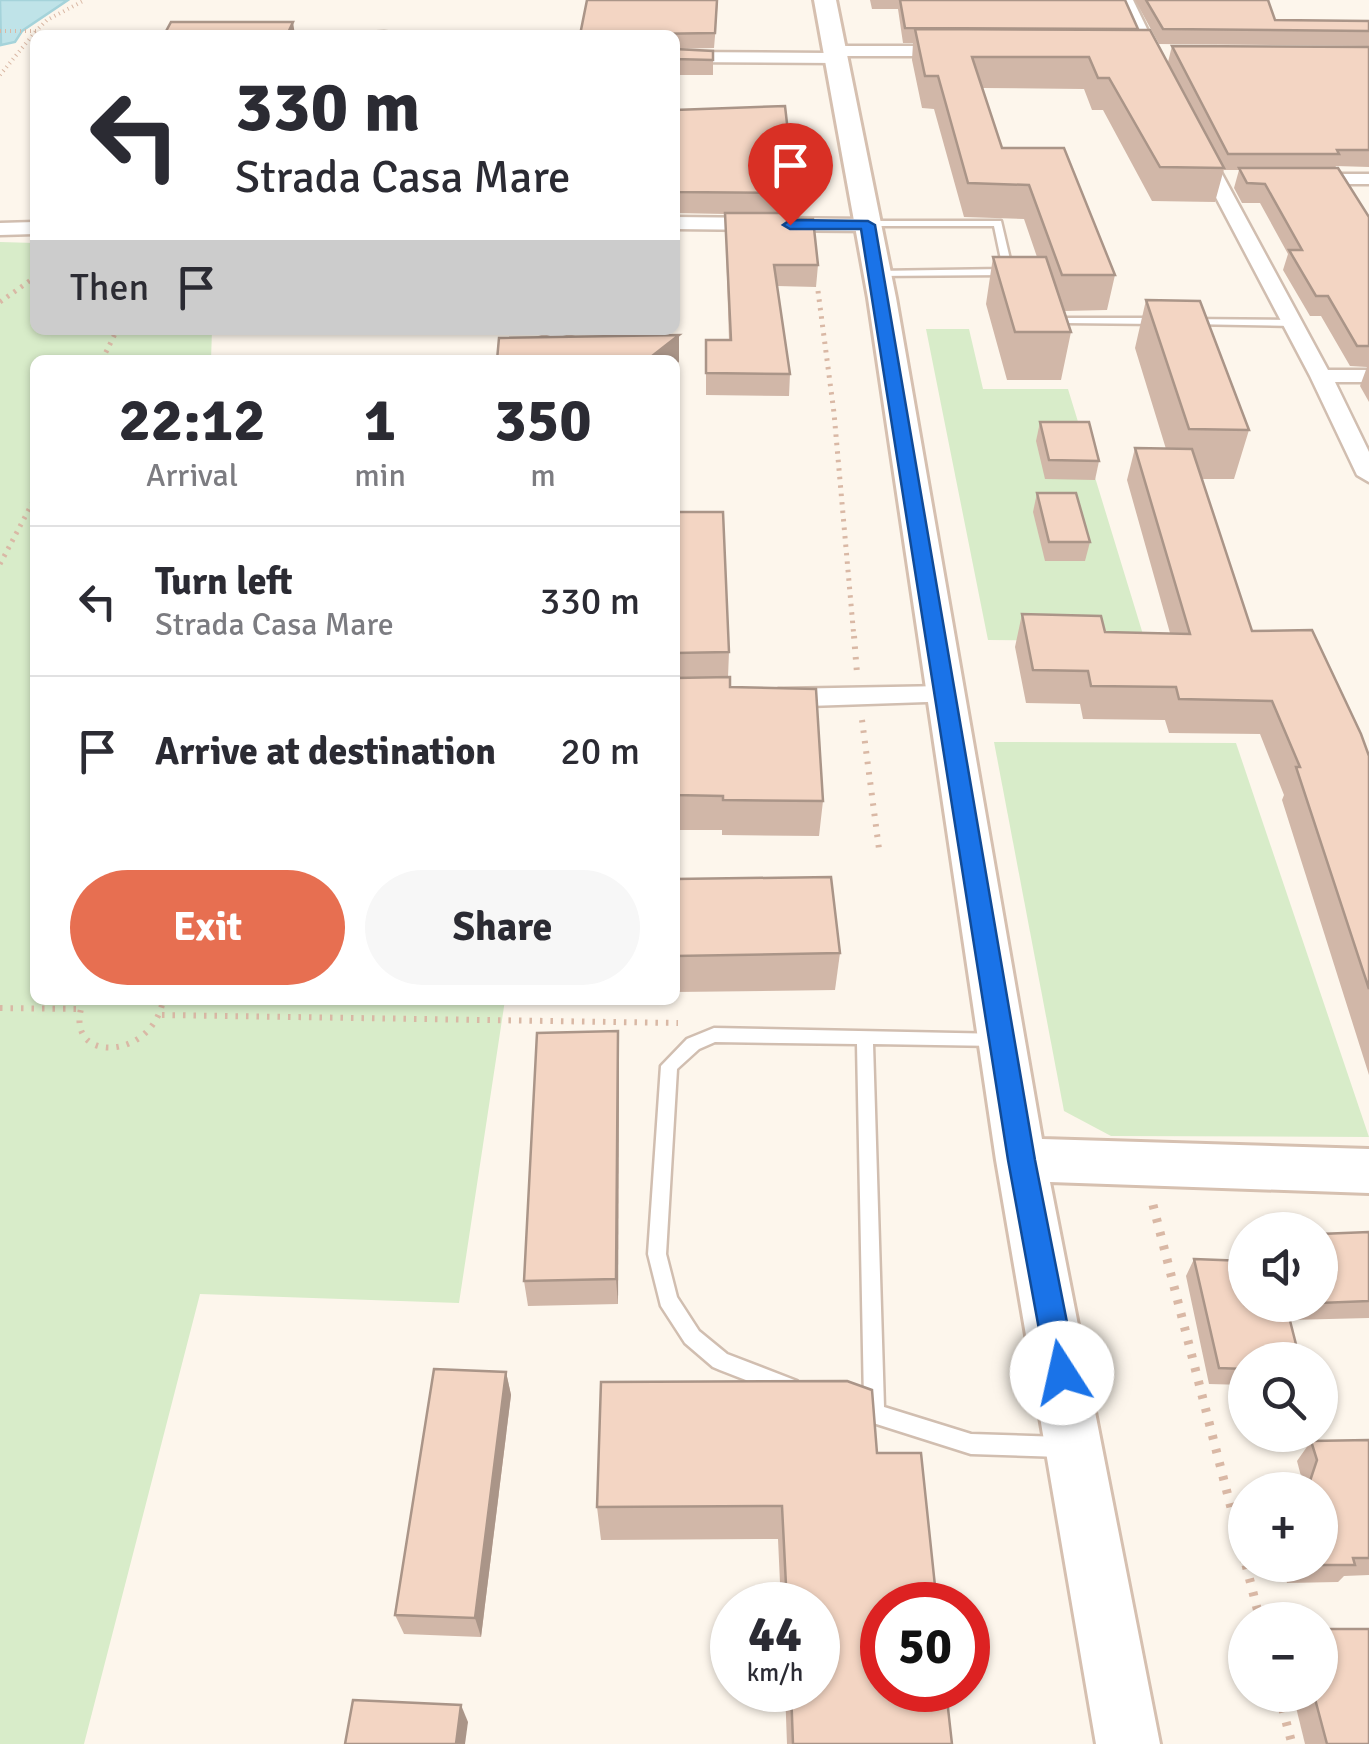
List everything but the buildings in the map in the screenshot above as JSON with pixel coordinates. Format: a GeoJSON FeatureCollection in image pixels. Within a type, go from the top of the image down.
{"type":"FeatureCollection","features":[{"type":"Feature","properties":{"kind":"main road"},"geometry":{"type":"LineString","coordinates":[[825,0],[868,224],[1021,1160],[1128,1744]]}},
{"type":"Feature","properties":{"kind":"main road"},"geometry":{"type":"LineString","coordinates":[[1021,1160],[1369,1171]]}},
{"type":"Feature","properties":{"kind":"street"},"geometry":{"type":"LineString","coordinates":[[1126,0],[1165,84]]}},
{"type":"Feature","properties":{"kind":"street"},"geometry":{"type":"LineString","coordinates":[[680,58],[973,52]]}},
{"type":"Feature","properties":{"kind":"street"},"geometry":{"type":"LineString","coordinates":[[1189,132],[1226,179],[1369,475]]}},
{"type":"Feature","properties":{"kind":"street"},"geometry":{"type":"LineString","coordinates":[[1293,179],[1369,179]]}},
{"type":"Feature","properties":{"kind":"street"},"geometry":{"type":"LineString","coordinates":[[680,223],[868,224]]}},
{"type":"Feature","properties":{"kind":"street"},"geometry":{"type":"LineString","coordinates":[[0,229],[30,228]]}},
{"type":"Feature","properties":{"kind":"street"},"geometry":{"type":"LineString","coordinates":[[1321,376],[1369,376]]}},
{"type":"Feature","properties":{"kind":"street"},"geometry":{"type":"LineString","coordinates":[[749,699],[946,695]]}},
{"type":"Feature","properties":{"kind":"lane"},"geometry":{"type":"LineString","coordinates":[[868,224],[998,224],[1008,272],[876,274]]}},
{"type":"Feature","properties":{"kind":"lane"},"geometry":{"type":"LineString","coordinates":[[1064,320],[1293,322]]}},
{"type":"Feature","properties":{"kind":"lane"},"geometry":{"type":"LineString","coordinates":[[530,343],[560,335]]}},
{"type":"Feature","properties":{"kind":"lane"},"geometry":{"type":"LineString","coordinates":[[806,1392],[720,1361],[692,1338],[668,1300],[656,1254],[669,1066],[693,1044],[714,1036],[1001,1039]]}},
{"type":"Feature","properties":{"kind":"lane"},"geometry":{"type":"LineString","coordinates":[[865,1038],[874,1415]]}},
{"type":"Feature","properties":{"kind":"lane"},"geometry":{"type":"LineString","coordinates":[[841,1403],[971,1444],[1076,1447]]}},
{"type":"Feature","properties":{"kind":"path"},"geometry":{"type":"LineString","coordinates":[[37,30],[47,20],[85,0]]}},
{"type":"Feature","properties":{"kind":"path"},"geometry":{"type":"LineString","coordinates":[[0,31],[30,32]]}},
{"type":"Feature","properties":{"kind":"path"},"geometry":{"type":"LineString","coordinates":[[0,75],[30,38]]}},
{"type":"Feature","properties":{"kind":"path"},"geometry":{"type":"LineString","coordinates":[[0,302],[30,280]]}},
{"type":"Feature","properties":{"kind":"path"},"geometry":{"type":"LineString","coordinates":[[818,291],[879,849]]}},
{"type":"Feature","properties":{"kind":"path"},"geometry":{"type":"LineString","coordinates":[[0,564],[30,507]]}},
{"type":"Feature","properties":{"kind":"path"},"geometry":{"type":"LineString","coordinates":[[81,1005],[75,1020],[82,1039],[105,1048],[146,1036],[162,1015],[163,1005]]}},
{"type":"Feature","properties":{"kind":"path"},"geometry":{"type":"LineString","coordinates":[[0,1008],[78,1009]]}},
{"type":"Feature","properties":{"kind":"path"},"geometry":{"type":"LineString","coordinates":[[162,1015],[681,1023]]}},
{"type":"Feature","properties":{"kind":"path"},"geometry":{"type":"LineString","coordinates":[[1143,1164],[1228,1497]]}},
{"type":"Feature","properties":{"kind":"path"},"geometry":{"type":"LineString","coordinates":[[1284,1712],[1292,1744]]}},
{"type":"Feature","properties":{"kind":"green space"},"geometry":{"type":"Polygon","coordinates":[[[0,242],[30,243],[30,335],[212,335],[211,355],[30,355],[30,1005],[504,1005],[459,1303],[200,1294],[84,1744],[0,1744],[0,242]]]}},
{"type":"Feature","properties":{"kind":"green space"},"geometry":{"type":"Polygon","coordinates":[[[926,329],[969,329],[983,389],[1068,389],[1145,641],[988,640],[926,329]]]}},
{"type":"Feature","properties":{"kind":"green space"},"geometry":{"type":"Polygon","coordinates":[[[994,742],[1236,743],[1369,1137],[1111,1136],[1064,1111],[994,742]]]}},
{"type":"Feature","properties":{"kind":"water"},"geometry":{"type":"Polygon","coordinates":[[[0,0],[68,0],[22,31],[15,42],[1,45],[0,0]]]}},
{"type":"Feature","properties":{"kind":"route"},"geometry":{"type":"LineString","coordinates":[[790,225],[868,225],[1021,1160],[1062,1373]]}}]}
